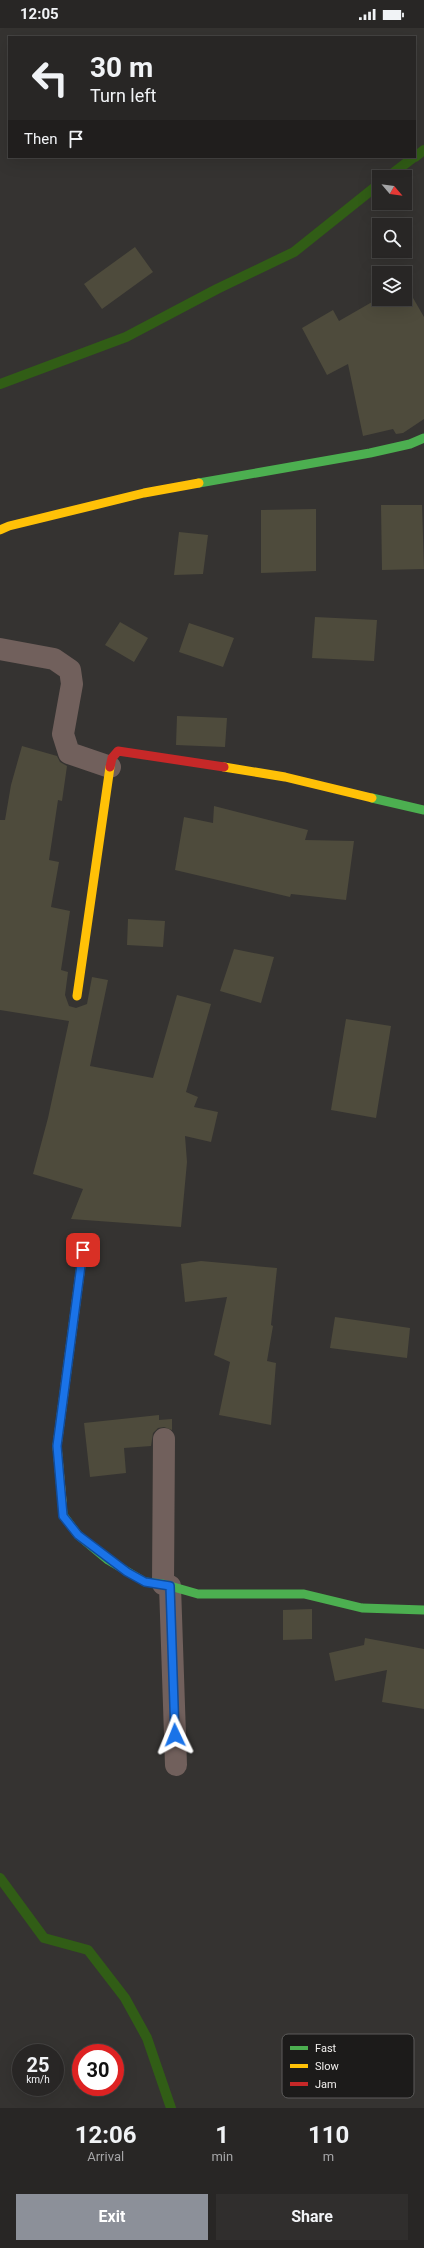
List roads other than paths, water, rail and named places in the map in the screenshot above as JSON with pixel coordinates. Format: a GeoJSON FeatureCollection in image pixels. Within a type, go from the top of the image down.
{"type":"FeatureCollection","features":[{"type":"Feature","properties":{"kind":"street"},"geometry":{"type":"LineString","coordinates":[[0,530],[9,526],[144,493],[370,454],[410,444],[424,438]]}},
{"type":"Feature","properties":{"kind":"street"},"geometry":{"type":"LineString","coordinates":[[0,649],[54,659],[70,670],[72,684],[63,734],[69,753],[110,767]]}},
{"type":"Feature","properties":{"kind":"street"},"geometry":{"type":"LineString","coordinates":[[77,996],[110,767],[112,758],[118,751],[285,777],[424,810]]}},
{"type":"Feature","properties":{"kind":"street"},"geometry":{"type":"LineString","coordinates":[[83,1250],[57,1446],[63,1516],[78,1535],[127,1572],[145,1582],[167,1585],[198,1594],[304,1594],[362,1608],[424,1610]]}},
{"type":"Feature","properties":{"kind":"street"},"geometry":{"type":"LineString","coordinates":[[164,1439],[167,1585],[176,1765]]}},
{"type":"Feature","properties":{"kind":"waterway"},"geometry":{"type":"LineString","coordinates":[[416,156],[424,150]]}},
{"type":"Feature","properties":{"kind":"waterway"},"geometry":{"type":"LineString","coordinates":[[397,170],[413,158]]}},
{"type":"Feature","properties":{"kind":"waterway"},"geometry":{"type":"LineString","coordinates":[[0,384],[126,337],[217,289],[294,252],[372,190]]}},
{"type":"Feature","properties":{"kind":"waterway"},"geometry":{"type":"LineString","coordinates":[[0,1878],[44,1938],[88,1950],[125,1998],[147,2038],[171,2108]]}}]}
